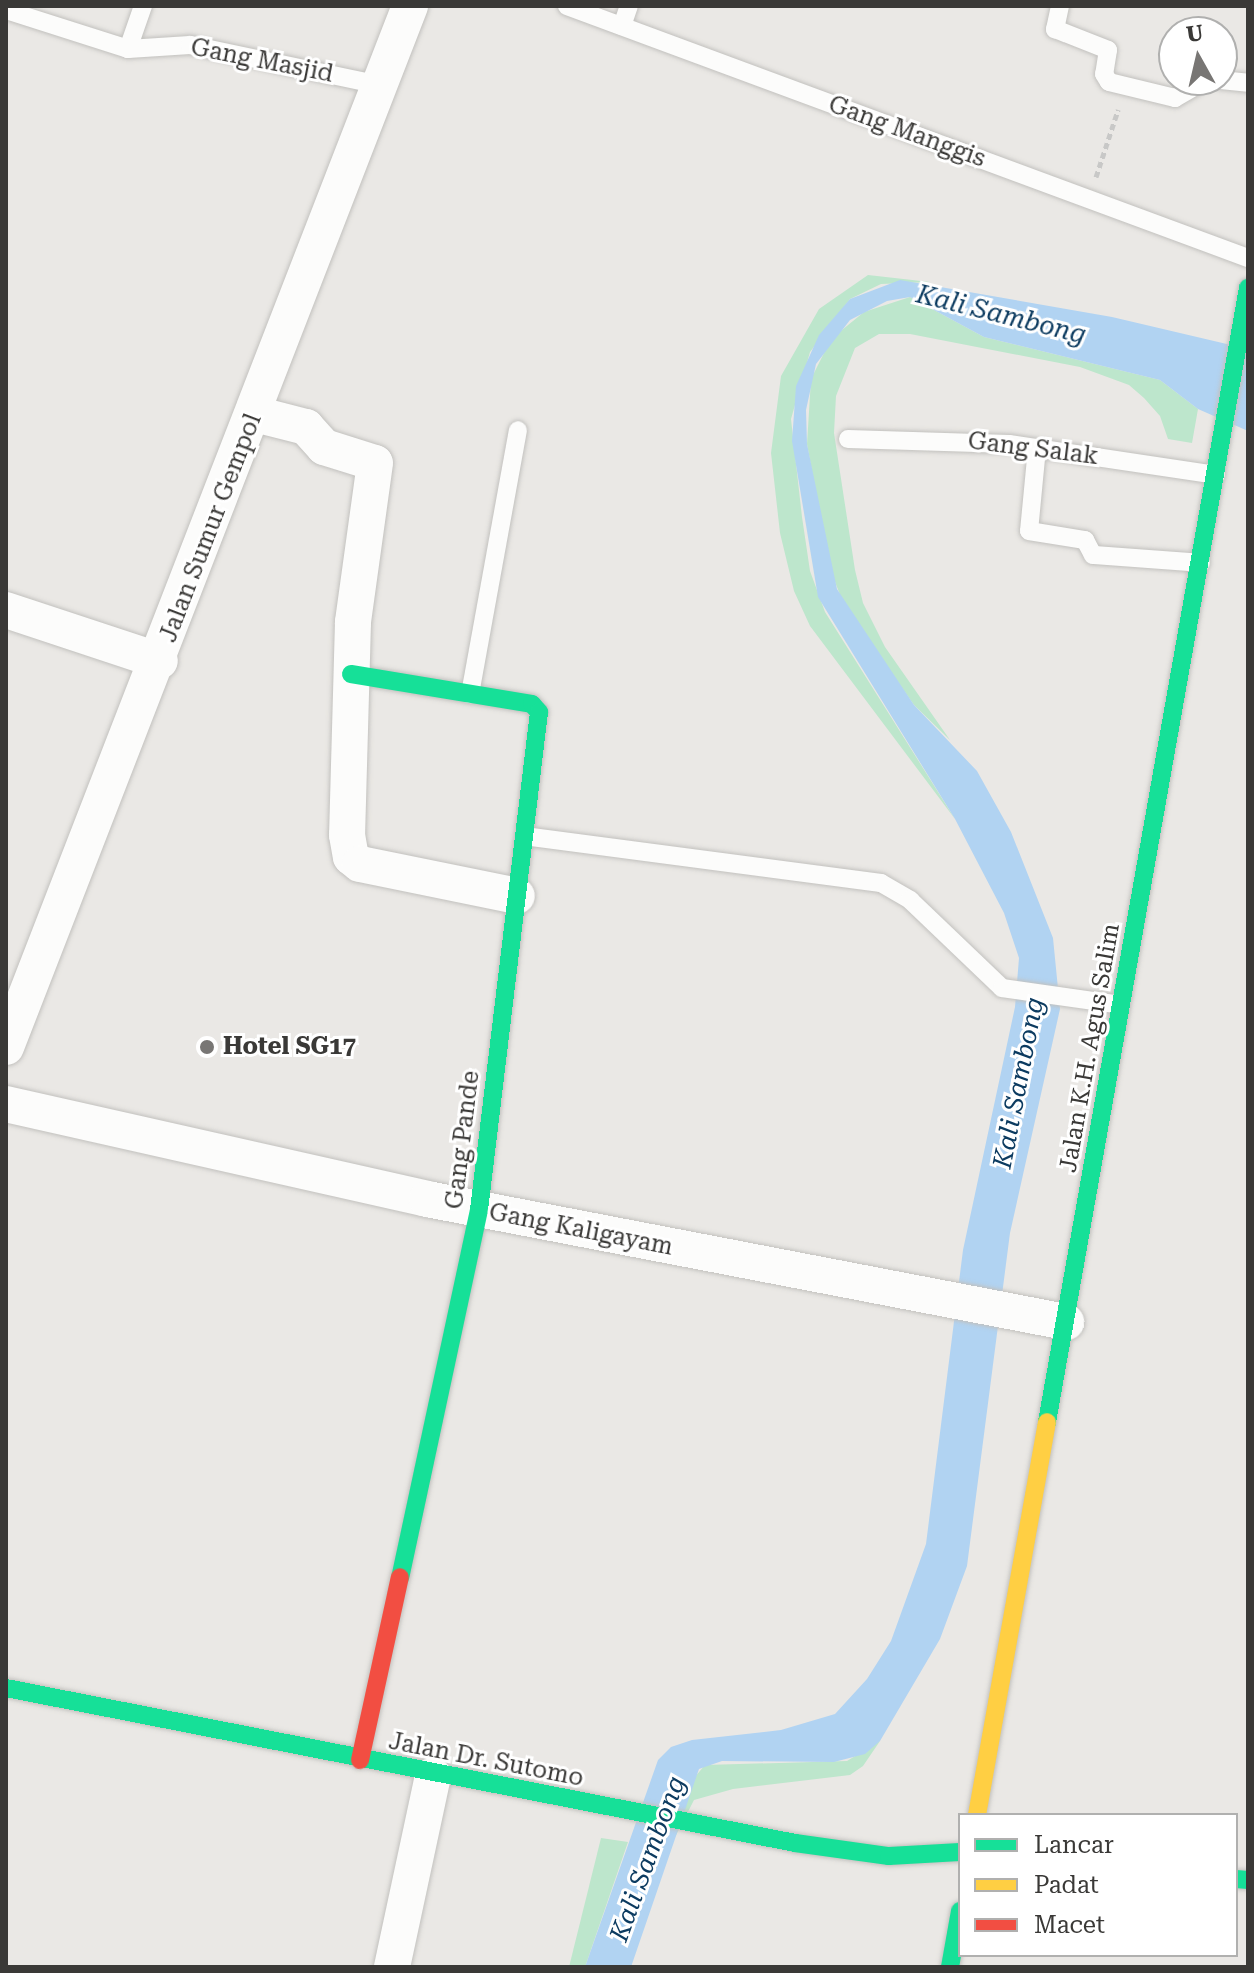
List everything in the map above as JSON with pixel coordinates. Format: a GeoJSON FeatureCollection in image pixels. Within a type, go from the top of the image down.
{"type":"FeatureCollection","features":[{"type":"Feature","properties":{"kind":"street","name":"Jalan Sumur Gempol"},"geometry":{"type":"LineString","coordinates":[[6,1047],[160,661],[410,6]]}},
{"type":"Feature","properties":{"kind":"street","name":"Jalan K.H. Agus Salim"},"geometry":{"type":"LineString","coordinates":[[977,1813],[1248,288]]}},
{"type":"Feature","properties":{"kind":"street"},"geometry":{"type":"LineString","coordinates":[[255,414],[306,427],[324,447],[375,463],[356,586],[347,835],[351,857],[360,864],[517,896]]}},
{"type":"Feature","properties":{"kind":"street"},"geometry":{"type":"LineString","coordinates":[[6,610],[160,661]]}},
{"type":"Feature","properties":{"kind":"street","name":"Gang Pande"},"geometry":{"type":"LineString","coordinates":[[351,674],[539,709],[479,1210],[360,1760]]}},
{"type":"Feature","properties":{"kind":"street","name":"Gang Kaligayam"},"geometry":{"type":"LineString","coordinates":[[6,1104],[479,1210],[1066,1322]]}},
{"type":"Feature","properties":{"kind":"street","name":"Jalan Dr. Sutomo"},"geometry":{"type":"LineString","coordinates":[[6,1688],[433,1775],[690,1823],[889,1856],[958,1852]]}},
{"type":"Feature","properties":{"kind":"street"},"geometry":{"type":"LineString","coordinates":[[392,1967],[433,1775]]}},
{"type":"Feature","properties":{"kind":"street"},"geometry":{"type":"LineString","coordinates":[[950,1967],[958,1922]]}},
{"type":"Feature","properties":{"kind":"lane"},"geometry":{"type":"LineString","coordinates":[[128,49],[143,6]]}},
{"type":"Feature","properties":{"kind":"lane","name":"Gang Manggis"},"geometry":{"type":"LineString","coordinates":[[567,6],[1248,258]]}},
{"type":"Feature","properties":{"kind":"lane"},"geometry":{"type":"LineString","coordinates":[[622,26],[629,6]]}},
{"type":"Feature","properties":{"kind":"lane"},"geometry":{"type":"LineString","coordinates":[[1060,6],[1055,29],[1108,49],[1105,79],[1158,94]]}},
{"type":"Feature","properties":{"kind":"lane","name":"Gang Masjid"},"geometry":{"type":"LineString","coordinates":[[6,10],[128,49],[190,45],[380,85]]}},
{"type":"Feature","properties":{"kind":"lane"},"geometry":{"type":"LineString","coordinates":[[470,694],[518,430]]}},
{"type":"Feature","properties":{"kind":"lane","name":"Gang Salak"},"geometry":{"type":"LineString","coordinates":[[848,439],[929,438],[1037,448],[1216,475]]}},
{"type":"Feature","properties":{"kind":"lane"},"geometry":{"type":"LineString","coordinates":[[1037,448],[1029,531],[1085,540],[1094,556],[1201,563]]}},
{"type":"Feature","properties":{"kind":"lane"},"geometry":{"type":"LineString","coordinates":[[524,836],[886,885],[910,900],[985,977],[1008,989],[1122,1005]]}},
{"type":"Feature","properties":{"kind":"path"},"geometry":{"type":"LineString","coordinates":[[1088,199],[1126,87]]}},
{"type":"Feature","properties":{"kind":"green space"},"geometry":{"type":"Polygon","coordinates":[[[868,275],[930,282],[881,284],[850,299],[810,352],[791,419],[810,571],[825,612],[955,819],[810,626],[794,591],[780,533],[771,453],[781,376],[819,309],[868,275]]]}},
{"type":"Feature","properties":{"kind":"green space"},"geometry":{"type":"Polygon","coordinates":[[[910,297],[984,337],[1160,380],[1198,409],[1192,443],[1168,439],[1160,416],[1129,385],[1080,367],[910,334],[879,334],[855,348],[836,396],[834,433],[855,570],[863,603],[885,647],[950,740],[914,705],[844,605],[830,569],[807,444],[811,379],[831,339],[864,312],[910,297]]]}},
{"type":"Feature","properties":{"kind":"green space"},"geometry":{"type":"Polygon","coordinates":[[[880,1741],[863,1766],[850,1775],[733,1789],[694,1800],[669,1849],[694,1778],[705,1765],[847,1761],[880,1741]]]}},
{"type":"Feature","properties":{"kind":"green space"},"geometry":{"type":"Polygon","coordinates":[[[601,1838],[628,1842],[585,1967],[569,1967],[601,1838]]]}},
{"type":"Feature","properties":{"kind":"water","name":"Kali Sambong"},"geometry":{"type":"Polygon","coordinates":[[[900,280],[1112,317],[1248,349],[1248,431],[1198,409],[1160,380],[984,337],[910,297],[887,301],[850,320],[816,364],[806,410],[807,444],[837,589],[914,705],[977,771],[1011,832],[1053,938],[1060,1009],[1010,1233],[967,1566],[940,1639],[880,1741],[865,1754],[834,1762],[722,1761],[699,1769],[631,1967],[585,1967],[658,1760],[671,1747],[692,1740],[781,1730],[835,1714],[867,1679],[891,1641],[926,1544],[963,1250],[1015,1007],[1019,958],[1004,913],[955,819],[818,597],[792,441],[796,386],[819,335],[850,299],[900,280]]]}},
{"type":"Feature","properties":{"kind":"traffic: fast"},"geometry":{"type":"LineString","coordinates":[[1047,1422],[1248,288]]}},
{"type":"Feature","properties":{"kind":"traffic: fast"},"geometry":{"type":"LineString","coordinates":[[351,674],[532,704],[539,712],[479,1210],[400,1577]]}},
{"type":"Feature","properties":{"kind":"traffic: fast"},"geometry":{"type":"LineString","coordinates":[[6,1688],[795,1843],[889,1856],[958,1852]]}},
{"type":"Feature","properties":{"kind":"traffic: fast"},"geometry":{"type":"LineString","coordinates":[[1238,1879],[1248,1880]]}},
{"type":"Feature","properties":{"kind":"traffic: fast"},"geometry":{"type":"LineString","coordinates":[[950,1967],[958,1922]]}},
{"type":"Feature","properties":{"kind":"traffic: slow"},"geometry":{"type":"LineString","coordinates":[[977,1813],[1047,1422]]}},
{"type":"Feature","properties":{"kind":"traffic: jam"},"geometry":{"type":"LineString","coordinates":[[360,1760],[400,1577]]}},
{"type":"Feature","properties":{"kind":"place","name":"Hotel SG17"},"geometry":{"type":"Point","coordinates":[207,1047]}}]}
